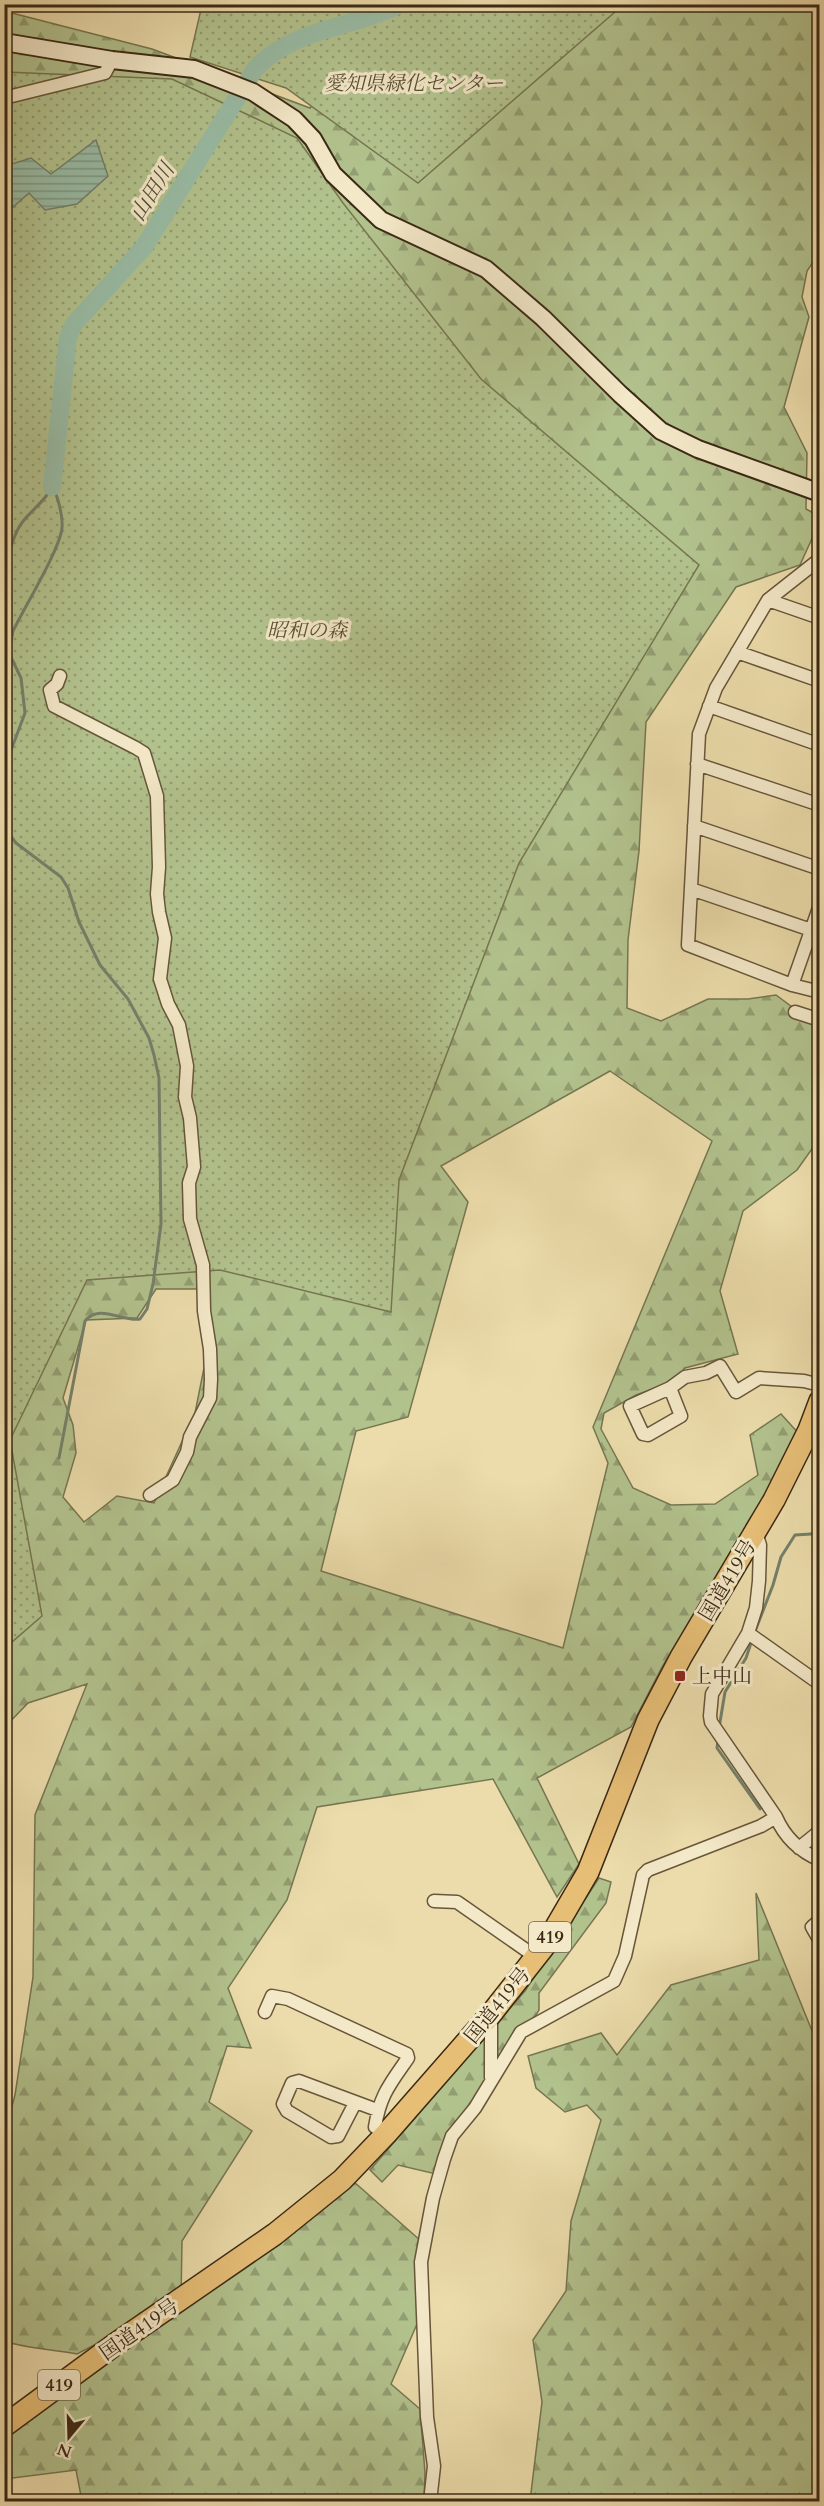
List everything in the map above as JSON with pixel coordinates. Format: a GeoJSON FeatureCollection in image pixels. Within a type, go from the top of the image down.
{"type":"FeatureCollection","features":[{"type":"Feature","properties":{"kind":"highway","name":"国道419号"},"geometry":{"type":"LineString","coordinates":[[4,2426],[114,2345],[275,2234],[342,2180],[386,2134],[491,2014],[546,1944],[588,1872],[658,1701],[756,1533],[809,1430],[819,1401]]}},
{"type":"Feature","properties":{"kind":"street"},"geometry":{"type":"LineString","coordinates":[[4,42],[112,60],[194,69],[254,92],[294,119],[313,139],[333,174],[381,220],[486,269],[543,318],[660,431],[688,445],[819,493]]}},
{"type":"Feature","properties":{"kind":"street"},"geometry":{"type":"LineString","coordinates":[[4,98],[105,73],[112,60]]}},
{"type":"Feature","properties":{"kind":"street"},"geometry":{"type":"LineString","coordinates":[[819,560],[768,600],[716,688],[699,734],[688,945],[792,985],[819,992]]}},
{"type":"Feature","properties":{"kind":"street"},"geometry":{"type":"LineString","coordinates":[[768,600],[819,618]]}},
{"type":"Feature","properties":{"kind":"street"},"geometry":{"type":"LineString","coordinates":[[737,652],[819,681]]}},
{"type":"Feature","properties":{"kind":"street"},"geometry":{"type":"LineString","coordinates":[[60,676],[57,684],[50,690],[54,705],[116,736],[144,753],[150,767],[157,796],[159,912],[165,938],[160,979],[168,1004],[179,1025],[187,1066],[185,1096],[190,1118],[194,1167],[189,1183],[190,1219],[203,1265],[204,1311],[210,1349],[210,1398],[190,1437],[187,1452],[173,1480],[150,1495]]}},
{"type":"Feature","properties":{"kind":"street"},"geometry":{"type":"LineString","coordinates":[[709,706],[819,745]]}},
{"type":"Feature","properties":{"kind":"street"},"geometry":{"type":"LineString","coordinates":[[698,764],[819,806]]}},
{"type":"Feature","properties":{"kind":"street"},"geometry":{"type":"LineString","coordinates":[[694,826],[819,869]]}},
{"type":"Feature","properties":{"kind":"street"},"geometry":{"type":"LineString","coordinates":[[691,889],[815,931]]}},
{"type":"Feature","properties":{"kind":"street"},"geometry":{"type":"LineString","coordinates":[[792,985],[815,931],[819,905]]}},
{"type":"Feature","properties":{"kind":"street"},"geometry":{"type":"LineString","coordinates":[[795,1012],[819,1020]]}},
{"type":"Feature","properties":{"kind":"street"},"geometry":{"type":"LineString","coordinates":[[670,1388],[686,1377],[706,1373],[720,1366],[735,1392],[759,1378],[804,1381],[819,1385]]}},
{"type":"Feature","properties":{"kind":"street"},"geometry":{"type":"LineString","coordinates":[[756,1533],[760,1545],[756,1608],[748,1633],[712,1694],[711,1722],[776,1817],[782,1831],[799,1848],[819,1860]]}},
{"type":"Feature","properties":{"kind":"street"},"geometry":{"type":"LineString","coordinates":[[748,1633],[819,1684]]}},
{"type":"Feature","properties":{"kind":"street"},"geometry":{"type":"LineString","coordinates":[[430,2502],[434,2466],[427,2417],[421,2262],[433,2198],[452,2136],[474,2108],[521,2032],[614,1981],[625,1956],[643,1875],[648,1870],[761,1826],[776,1817]]}},
{"type":"Feature","properties":{"kind":"street"},"geometry":{"type":"LineString","coordinates":[[799,1848],[819,1831]]}},
{"type":"Feature","properties":{"kind":"street"},"geometry":{"type":"LineString","coordinates":[[434,1901],[457,1902],[536,1957]]}},
{"type":"Feature","properties":{"kind":"street"},"geometry":{"type":"LineString","coordinates":[[819,1920],[812,1927],[819,1941]]}},
{"type":"Feature","properties":{"kind":"street"},"geometry":{"type":"LineString","coordinates":[[265,2013],[272,1996],[288,1999],[407,2054],[408,2058],[382,2094],[377,2110],[375,2127],[386,2134]]}},
{"type":"Feature","properties":{"kind":"street"},"geometry":{"type":"LineString","coordinates":[[491,2014],[491,2079]]}},
{"type":"Feature","properties":{"kind":"street"},"geometry":{"type":"LineString","coordinates":[[355,2103],[339,2136],[331,2138],[287,2111],[283,2104],[292,2083],[299,2081],[377,2110]]}},
{"type":"Feature","properties":{"kind":"green space","name":"愛知県緑化センター"},"geometry":{"type":"Polygon","coordinates":[[[202,4],[623,5],[418,183],[286,88],[190,57],[202,4]]]}},
{"type":"Feature","properties":{"kind":"green space"},"geometry":{"type":"Polygon","coordinates":[[[396,5],[820,5],[819,253],[807,271],[802,297],[809,317],[784,407],[807,453],[806,509],[819,516],[819,523],[800,565],[736,587],[646,722],[639,851],[628,940],[627,1008],[661,1021],[708,999],[748,999],[776,995],[819,1027],[819,1139],[797,1170],[743,1211],[720,1291],[738,1354],[685,1368],[675,1381],[636,1395],[604,1413],[601,1429],[633,1488],[671,1505],[715,1504],[758,1475],[750,1435],[781,1414],[801,1436],[662,1667],[631,1727],[537,1778],[579,1864],[557,1897],[493,1779],[317,1807],[287,1900],[228,1988],[251,2048],[227,2046],[209,2102],[252,2131],[182,2241],[181,2300],[77,2354],[4,2341],[4,2135],[15,2095],[33,1977],[35,1815],[87,1684],[28,1703],[5,1727],[4,11],[152,49],[310,108],[396,5]],[[610,1071],[441,1166],[468,1202],[408,1417],[356,1431],[321,1571],[563,1648],[608,1463],[593,1427],[712,1141],[610,1071]],[[156,1289],[137,1318],[86,1320],[63,1398],[73,1425],[76,1453],[63,1497],[84,1522],[117,1496],[154,1503],[195,1413],[207,1353],[199,1289],[156,1289]]]}},
{"type":"Feature","properties":{"kind":"green space","name":"昭和の森"},"geometry":{"type":"Polygon","coordinates":[[[5,72],[172,79],[297,138],[343,203],[481,379],[699,565],[519,863],[399,1180],[391,1312],[220,1270],[87,1280],[10,1440],[42,1616],[5,1648],[5,72]]]}},
{"type":"Feature","properties":{"kind":"green space"},"geometry":{"type":"Polygon","coordinates":[[[599,1878],[611,1882],[606,1903],[539,1993],[539,2010],[436,2174],[398,2165],[382,2182],[370,2170],[525,1991],[599,1878]]]}},
{"type":"Feature","properties":{"kind":"green space"},"geometry":{"type":"Polygon","coordinates":[[[756,1893],[819,2048],[819,2501],[530,2501],[542,2402],[533,2340],[566,2291],[571,2221],[601,2120],[587,2105],[565,2112],[536,2088],[528,2056],[601,2033],[617,2055],[671,1985],[759,1960],[756,1893]]]}},
{"type":"Feature","properties":{"kind":"green space"},"geometry":{"type":"Polygon","coordinates":[[[353,2181],[421,2241],[417,2324],[391,2384],[420,2409],[425,2473],[424,2501],[82,2501],[76,2470],[5,2479],[4,2438],[240,2269],[353,2181]]]}},
{"type":"Feature","properties":{"kind":"shaded area"},"geometry":{"type":"Polygon","coordinates":[[[96,140],[108,176],[77,204],[45,210],[29,193],[5,214],[5,166],[31,158],[51,174],[96,140]]]}},
{"type":"Feature","properties":{"kind":"waterway","name":"山田川"},"geometry":{"type":"LineString","coordinates":[[52,487],[68,337],[74,324],[144,247],[255,69],[271,55],[288,45],[401,4]]}},
{"type":"Feature","properties":{"kind":"waterway"},"geometry":{"type":"LineString","coordinates":[[4,569],[20,525],[52,487],[60,506],[62,528],[49,564],[13,631],[9,653],[21,678],[25,713],[4,769]]}},
{"type":"Feature","properties":{"kind":"waterway"},"geometry":{"type":"LineString","coordinates":[[4,827],[16,843],[61,877],[68,888],[79,922],[100,965],[128,999],[149,1038],[159,1078],[161,1224],[153,1284],[147,1309],[140,1319],[104,1313],[91,1316],[85,1321],[59,1458]]}},
{"type":"Feature","properties":{"kind":"waterway"},"geometry":{"type":"LineString","coordinates":[[754,1634],[781,1557],[795,1535],[811,1534],[820,1530]]}},
{"type":"Feature","properties":{"kind":"waterway"},"geometry":{"type":"LineString","coordinates":[[719,1728],[725,1692],[746,1658],[752,1640]]}},
{"type":"Feature","properties":{"kind":"waterway"},"geometry":{"type":"LineString","coordinates":[[718,1740],[717,1748],[760,1809]]}},
{"type":"Feature","properties":{"kind":"place","name":"上中山"},"geometry":{"type":"Point","coordinates":[680,1676]}}]}
